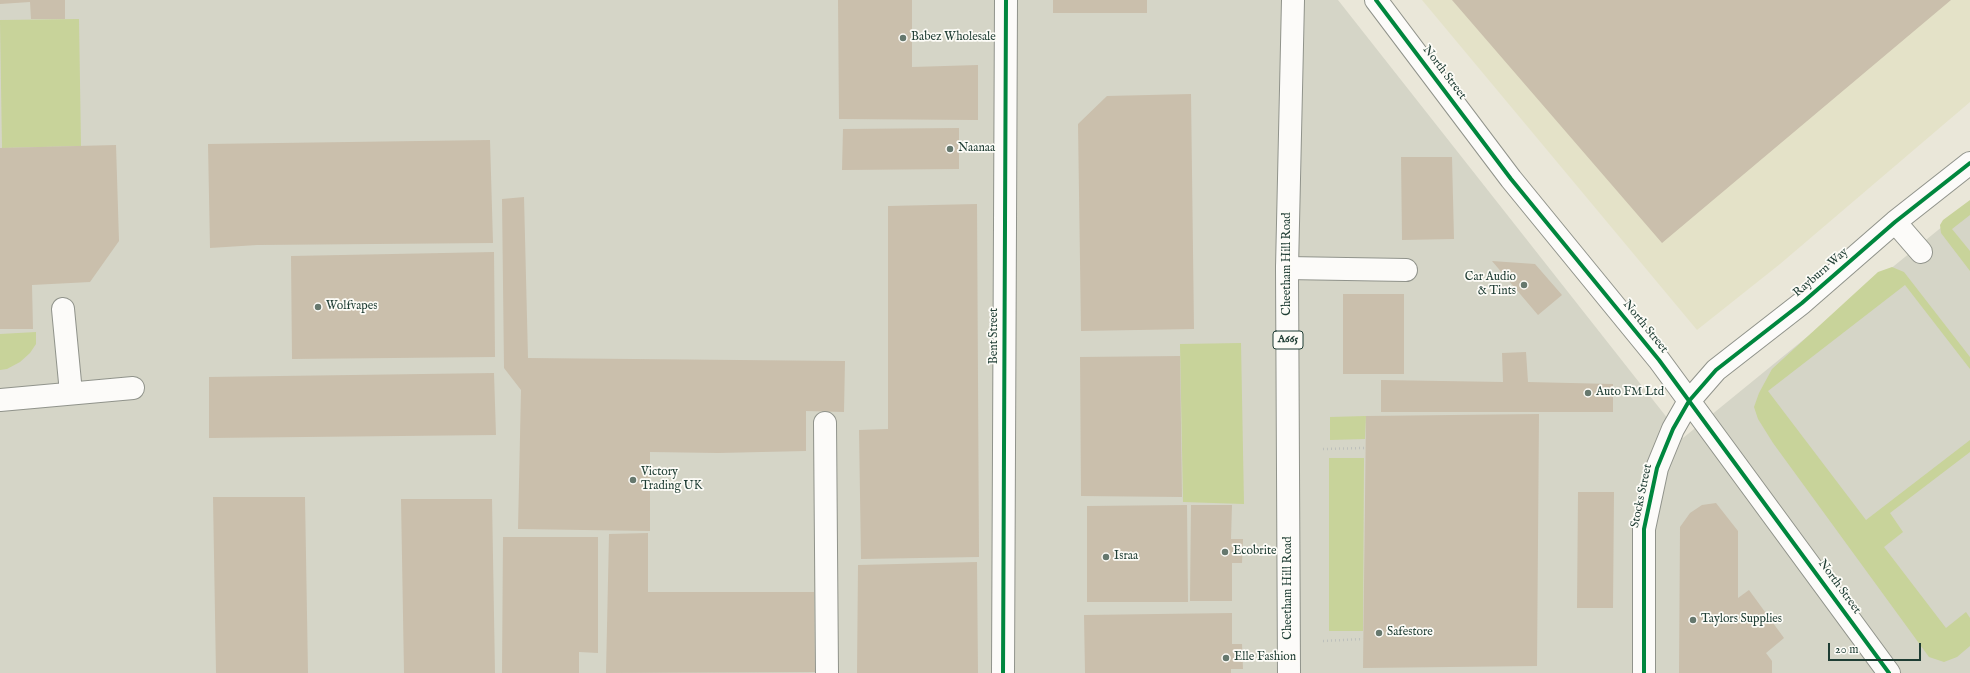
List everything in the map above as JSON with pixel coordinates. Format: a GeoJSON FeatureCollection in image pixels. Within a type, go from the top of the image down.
{"type":"FeatureCollection","features":[{"type":"Feature","properties":{"kind":"main road","name":"Bent Street"},"geometry":{"type":"LineString","coordinates":[[1003,673],[1006,0]]}},
{"type":"Feature","properties":{"kind":"main road","name":"Cheetham Hill Road"},"geometry":{"type":"LineString","coordinates":[[1289,673],[1287,268],[1293,0]]}},
{"type":"Feature","properties":{"kind":"main road","name":"North Street"},"geometry":{"type":"LineString","coordinates":[[1376,0],[1511,179],[1659,360],[1889,673]]}},
{"type":"Feature","properties":{"kind":"main road","name":"Rayburn Way"},"geometry":{"type":"LineString","coordinates":[[1689,401],[1716,370],[1802,303],[1895,222],[1970,163]]}},
{"type":"Feature","properties":{"kind":"main road"},"geometry":{"type":"LineString","coordinates":[[1895,222],[1921,252]]}},
{"type":"Feature","properties":{"kind":"main road"},"geometry":{"type":"LineString","coordinates":[[1287,268],[1406,270]]}},
{"type":"Feature","properties":{"kind":"main road"},"geometry":{"type":"LineString","coordinates":[[63,309],[71,393]]}},
{"type":"Feature","properties":{"kind":"main road"},"geometry":{"type":"LineString","coordinates":[[0,400],[134,388]]}},
{"type":"Feature","properties":{"kind":"main road","name":"Stocks Street"},"geometry":{"type":"LineString","coordinates":[[1644,673],[1644,529],[1657,468],[1673,429],[1689,401]]}},
{"type":"Feature","properties":{"kind":"main road"},"geometry":{"type":"LineString","coordinates":[[825,423],[827,673]]}},
{"type":"Feature","properties":{"kind":"path"},"geometry":{"type":"LineString","coordinates":[[1323,449],[1364,448]]}},
{"type":"Feature","properties":{"kind":"path"},"geometry":{"type":"LineString","coordinates":[[1323,641],[1363,638]]}},
{"type":"Feature","properties":{"kind":"shaded area"},"geometry":{"type":"Polygon","coordinates":[[[0,0],[1338,0],[1683,438],[1970,204],[1970,673],[0,673],[0,0]]]}},
{"type":"Feature","properties":{"kind":"shaded area"},"geometry":{"type":"Polygon","coordinates":[[[1422,0],[1970,0],[1970,102],[1780,264],[1697,330],[1422,0]]]}},
{"type":"Feature","properties":{"kind":"green space"},"geometry":{"type":"Polygon","coordinates":[[[79,19],[81,146],[2,148],[0,20],[79,19]]]}},
{"type":"Feature","properties":{"kind":"green space"},"geometry":{"type":"Polygon","coordinates":[[[1970,200],[1970,215],[1952,229],[1970,251],[1970,271],[1941,233],[1940,225],[1943,220],[1970,200]]]}},
{"type":"Feature","properties":{"kind":"green space"},"geometry":{"type":"Polygon","coordinates":[[[1892,267],[1904,272],[1970,357],[1970,369],[1905,285],[1768,391],[1866,520],[1970,440],[1970,452],[1890,513],[1903,532],[1884,547],[1946,628],[1966,612],[1970,618],[1970,646],[1957,657],[1944,662],[1929,657],[1773,443],[1758,419],[1754,407],[1759,393],[1772,369],[1878,272],[1892,267]]]}},
{"type":"Feature","properties":{"kind":"green space"},"geometry":{"type":"Polygon","coordinates":[[[36,332],[36,344],[30,353],[20,362],[7,369],[0,370],[0,334],[36,332]]]}},
{"type":"Feature","properties":{"kind":"green space"},"geometry":{"type":"Polygon","coordinates":[[[1241,343],[1244,504],[1183,502],[1180,344],[1241,343]]]}},
{"type":"Feature","properties":{"kind":"green space"},"geometry":{"type":"Polygon","coordinates":[[[1366,416],[1365,439],[1330,440],[1330,417],[1366,416]]]}},
{"type":"Feature","properties":{"kind":"green space"},"geometry":{"type":"Polygon","coordinates":[[[1329,458],[1364,458],[1363,631],[1329,631],[1329,458]]]}},
{"type":"Feature","properties":{"kind":"building"},"geometry":{"type":"Polygon","coordinates":[[[0,0],[65,0],[65,19],[31,19],[30,2],[0,4],[0,0]]]}},
{"type":"Feature","properties":{"kind":"building"},"geometry":{"type":"Polygon","coordinates":[[[838,0],[912,0],[912,67],[978,65],[978,120],[839,119],[838,0]]]}},
{"type":"Feature","properties":{"kind":"building"},"geometry":{"type":"Polygon","coordinates":[[[1053,0],[1147,0],[1147,13],[1053,13],[1053,0]]]}},
{"type":"Feature","properties":{"kind":"building"},"geometry":{"type":"Polygon","coordinates":[[[1452,0],[1951,0],[1662,243],[1452,0]]]}},
{"type":"Feature","properties":{"kind":"building"},"geometry":{"type":"Polygon","coordinates":[[[1191,94],[1194,329],[1081,331],[1078,124],[1107,96],[1191,94]]]}},
{"type":"Feature","properties":{"kind":"building"},"geometry":{"type":"Polygon","coordinates":[[[959,128],[959,169],[842,170],[843,129],[959,128]]]}},
{"type":"Feature","properties":{"kind":"building"},"geometry":{"type":"Polygon","coordinates":[[[490,140],[493,243],[257,245],[210,248],[208,144],[490,140]]]}},
{"type":"Feature","properties":{"kind":"building"},"geometry":{"type":"Polygon","coordinates":[[[116,145],[119,241],[90,282],[32,285],[33,329],[0,329],[0,148],[116,145]]]}},
{"type":"Feature","properties":{"kind":"building"},"geometry":{"type":"Polygon","coordinates":[[[1401,157],[1452,157],[1454,239],[1402,240],[1401,157]]]}},
{"type":"Feature","properties":{"kind":"building"},"geometry":{"type":"Polygon","coordinates":[[[524,197],[528,358],[845,361],[844,412],[806,411],[806,451],[718,453],[650,452],[650,531],[518,529],[521,390],[504,368],[502,199],[524,197]]]}},
{"type":"Feature","properties":{"kind":"building"},"geometry":{"type":"Polygon","coordinates":[[[977,204],[979,557],[861,559],[859,430],[888,429],[888,206],[977,204]]]}},
{"type":"Feature","properties":{"kind":"building"},"geometry":{"type":"Polygon","coordinates":[[[494,252],[495,357],[292,359],[291,256],[494,252]]]}},
{"type":"Feature","properties":{"kind":"building"},"geometry":{"type":"Polygon","coordinates":[[[1492,261],[1535,264],[1562,295],[1538,315],[1492,261]]]}},
{"type":"Feature","properties":{"kind":"building"},"geometry":{"type":"Polygon","coordinates":[[[1343,294],[1404,294],[1404,374],[1343,374],[1343,294]]]}},
{"type":"Feature","properties":{"kind":"building"},"geometry":{"type":"Polygon","coordinates":[[[1526,352],[1528,382],[1613,384],[1613,412],[1381,412],[1381,380],[1503,382],[1502,353],[1526,352]]]}},
{"type":"Feature","properties":{"kind":"building"},"geometry":{"type":"Polygon","coordinates":[[[1180,356],[1182,497],[1081,496],[1080,357],[1180,356]]]}},
{"type":"Feature","properties":{"kind":"building"},"geometry":{"type":"Polygon","coordinates":[[[494,373],[496,435],[209,438],[209,377],[494,373]]]}},
{"type":"Feature","properties":{"kind":"building"},"geometry":{"type":"Polygon","coordinates":[[[1539,414],[1537,666],[1363,668],[1366,416],[1539,414]]]}},
{"type":"Feature","properties":{"kind":"building"},"geometry":{"type":"Polygon","coordinates":[[[1578,492],[1614,492],[1613,608],[1577,608],[1578,492]]]}},
{"type":"Feature","properties":{"kind":"building"},"geometry":{"type":"Polygon","coordinates":[[[213,497],[305,497],[308,673],[216,673],[213,497]]]}},
{"type":"Feature","properties":{"kind":"building"},"geometry":{"type":"Polygon","coordinates":[[[401,499],[492,499],[495,673],[404,673],[401,499]]]}},
{"type":"Feature","properties":{"kind":"building"},"geometry":{"type":"Polygon","coordinates":[[[1716,503],[1738,531],[1738,598],[1749,590],[1784,638],[1766,653],[1772,661],[1772,673],[1679,673],[1680,527],[1690,513],[1702,505],[1716,503]]]}},
{"type":"Feature","properties":{"kind":"building"},"geometry":{"type":"Polygon","coordinates":[[[1187,505],[1188,602],[1087,602],[1087,506],[1187,505]]]}},
{"type":"Feature","properties":{"kind":"building"},"geometry":{"type":"Polygon","coordinates":[[[1191,505],[1232,505],[1231,539],[1243,539],[1242,563],[1232,563],[1232,601],[1190,601],[1191,505]]]}},
{"type":"Feature","properties":{"kind":"building"},"geometry":{"type":"Polygon","coordinates":[[[648,533],[648,592],[814,592],[815,672],[606,673],[609,534],[648,533]]]}},
{"type":"Feature","properties":{"kind":"building"},"geometry":{"type":"Polygon","coordinates":[[[503,537],[598,537],[598,653],[579,652],[579,673],[502,673],[503,537]]]}},
{"type":"Feature","properties":{"kind":"building"},"geometry":{"type":"Polygon","coordinates":[[[977,562],[978,673],[857,673],[858,565],[977,562]]]}},
{"type":"Feature","properties":{"kind":"building"},"geometry":{"type":"Polygon","coordinates":[[[1232,613],[1232,644],[1242,644],[1243,669],[1231,669],[1231,673],[1085,673],[1084,615],[1232,613]]]}},
{"type":"Feature","properties":{"kind":"cycle path"},"geometry":{"type":"LineString","coordinates":[[1003,673],[1006,0]]}},
{"type":"Feature","properties":{"kind":"cycle path"},"geometry":{"type":"LineString","coordinates":[[1376,0],[1511,179],[1659,360],[1889,673]]}},
{"type":"Feature","properties":{"kind":"cycle path"},"geometry":{"type":"LineString","coordinates":[[1644,673],[1644,529],[1657,468],[1673,429],[1689,401],[1716,370],[1802,303],[1895,222],[1970,163]]}},
{"type":"Feature","properties":{"kind":"place","name":"Babez Wholesale"},"geometry":{"type":"Point","coordinates":[903,38]}},
{"type":"Feature","properties":{"kind":"place","name":"Naanaa"},"geometry":{"type":"Point","coordinates":[950,149]}},
{"type":"Feature","properties":{"kind":"place","name":"Car Audio & Tints"},"geometry":{"type":"Point","coordinates":[1524,285]}},
{"type":"Feature","properties":{"kind":"place","name":"Wolfvapes"},"geometry":{"type":"Point","coordinates":[318,307]}},
{"type":"Feature","properties":{"kind":"place","name":"Auto FM Ltd"},"geometry":{"type":"Point","coordinates":[1588,393]}},
{"type":"Feature","properties":{"kind":"place","name":"Victory Trading UK"},"geometry":{"type":"Point","coordinates":[633,480]}},
{"type":"Feature","properties":{"kind":"place","name":"Ecobrite"},"geometry":{"type":"Point","coordinates":[1225,552]}},
{"type":"Feature","properties":{"kind":"place","name":"Israa"},"geometry":{"type":"Point","coordinates":[1106,557]}},
{"type":"Feature","properties":{"kind":"place","name":"Taylors Supplies"},"geometry":{"type":"Point","coordinates":[1693,620]}},
{"type":"Feature","properties":{"kind":"place","name":"Safestore"},"geometry":{"type":"Point","coordinates":[1379,633]}},
{"type":"Feature","properties":{"kind":"place","name":"Elle Fashion"},"geometry":{"type":"Point","coordinates":[1226,658]}}]}
